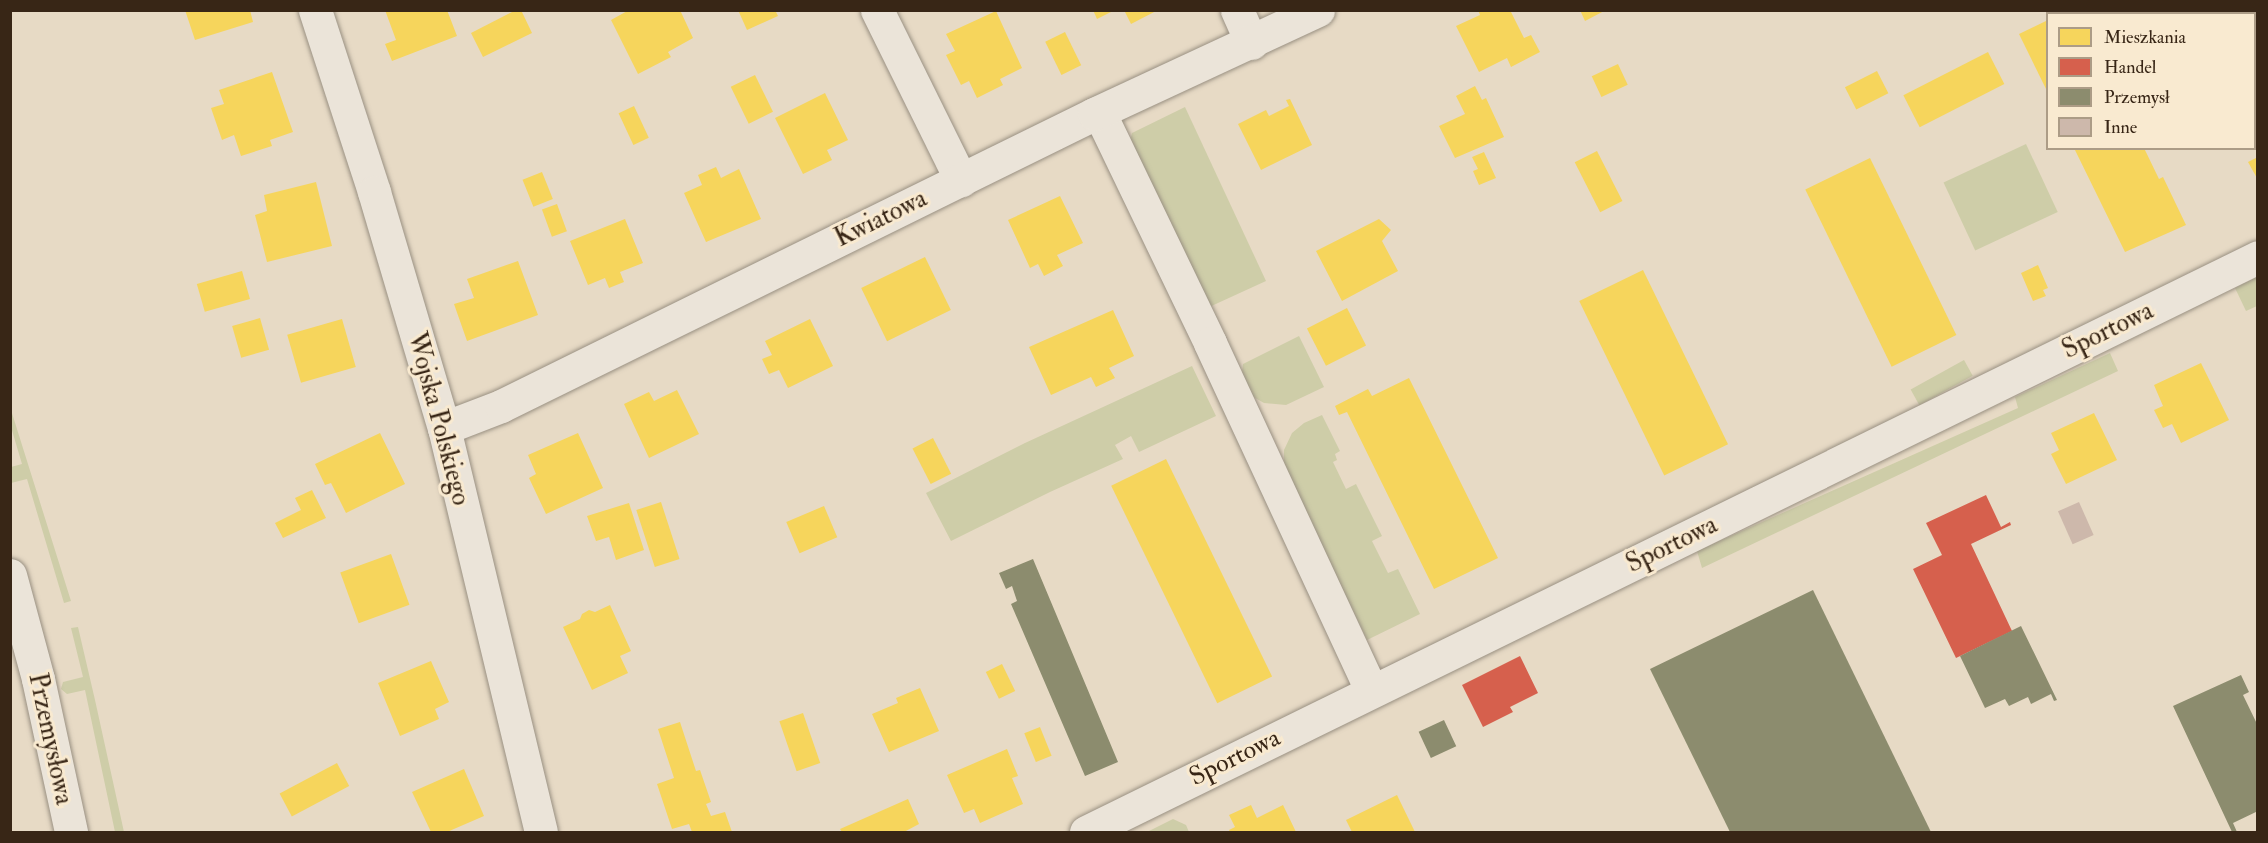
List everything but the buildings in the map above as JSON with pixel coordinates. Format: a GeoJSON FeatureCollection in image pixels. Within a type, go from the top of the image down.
{"type":"FeatureCollection","features":[{"type":"Feature","properties":{"kind":"street","name":"Wojska Polskiego"},"geometry":{"type":"LineString","coordinates":[[315,10],[374,192],[444,429],[541,832]]}},
{"type":"Feature","properties":{"kind":"street"},"geometry":{"type":"LineString","coordinates":[[877,10],[961,180]]}},
{"type":"Feature","properties":{"kind":"street"},"geometry":{"type":"LineString","coordinates":[[1237,10],[1252,43]]}},
{"type":"Feature","properties":{"kind":"street","name":"Kwiatowa"},"geometry":{"type":"LineString","coordinates":[[444,429],[501,406],[1099,112],[1252,43],[1318,10]]}},
{"type":"Feature","properties":{"kind":"street"},"geometry":{"type":"LineString","coordinates":[[1099,112],[1225,374],[1371,690]]}},
{"type":"Feature","properties":{"kind":"street","name":"Sportowa"},"geometry":{"type":"LineString","coordinates":[[1086,832],[1371,690],[2258,257]]}},
{"type":"Feature","properties":{"kind":"street","name":"Przemysłowa"},"geometry":{"type":"LineString","coordinates":[[10,576],[38,679],[71,832]]}},
{"type":"Feature","properties":{"kind":"green space"},"geometry":{"type":"Polygon","coordinates":[[[1185,107],[1266,281],[1207,308],[1130,142],[1132,133],[1185,107]]]}},
{"type":"Feature","properties":{"kind":"green space"},"geometry":{"type":"Polygon","coordinates":[[[2026,144],[2058,212],[1975,250],[1944,182],[2026,144]]]}},
{"type":"Feature","properties":{"kind":"green space"},"geometry":{"type":"Polygon","coordinates":[[[2257,277],[2257,306],[2246,311],[2235,288],[2257,277]]]}},
{"type":"Feature","properties":{"kind":"green space"},"geometry":{"type":"Polygon","coordinates":[[[1299,336],[1324,387],[1286,405],[1264,403],[1250,395],[1242,373],[1243,364],[1299,336]]]}},
{"type":"Feature","properties":{"kind":"green space"},"geometry":{"type":"Polygon","coordinates":[[[2110,353],[2118,371],[1702,568],[1697,551],[2018,408],[2015,397],[2110,353]]]}},
{"type":"Feature","properties":{"kind":"green space"},"geometry":{"type":"Polygon","coordinates":[[[1964,360],[1973,376],[1919,405],[1911,390],[1964,360]]]}},
{"type":"Feature","properties":{"kind":"green space"},"geometry":{"type":"Polygon","coordinates":[[[1192,366],[1216,416],[1139,452],[1131,436],[1115,445],[1123,459],[951,541],[926,493],[1025,443],[1192,366]]]}},
{"type":"Feature","properties":{"kind":"green space"},"geometry":{"type":"Polygon","coordinates":[[[10,410],[71,601],[64,603],[27,479],[11,483],[11,467],[22,464],[11,427],[10,410]]]}},
{"type":"Feature","properties":{"kind":"green space"},"geometry":{"type":"Polygon","coordinates":[[[1322,415],[1340,451],[1335,454],[1337,460],[1333,462],[1346,489],[1356,484],[1382,536],[1372,541],[1388,573],[1398,569],[1420,614],[1367,640],[1284,467],[1284,450],[1292,433],[1304,423],[1322,415]]]}},
{"type":"Feature","properties":{"kind":"green space"},"geometry":{"type":"Polygon","coordinates":[[[78,627],[124,832],[115,832],[85,690],[67,694],[61,689],[63,682],[83,677],[71,628],[78,627]]]}},
{"type":"Feature","properties":{"kind":"green space"},"geometry":{"type":"Polygon","coordinates":[[[1173,819],[1186,825],[1189,832],[1147,832],[1173,819]]]}}]}
